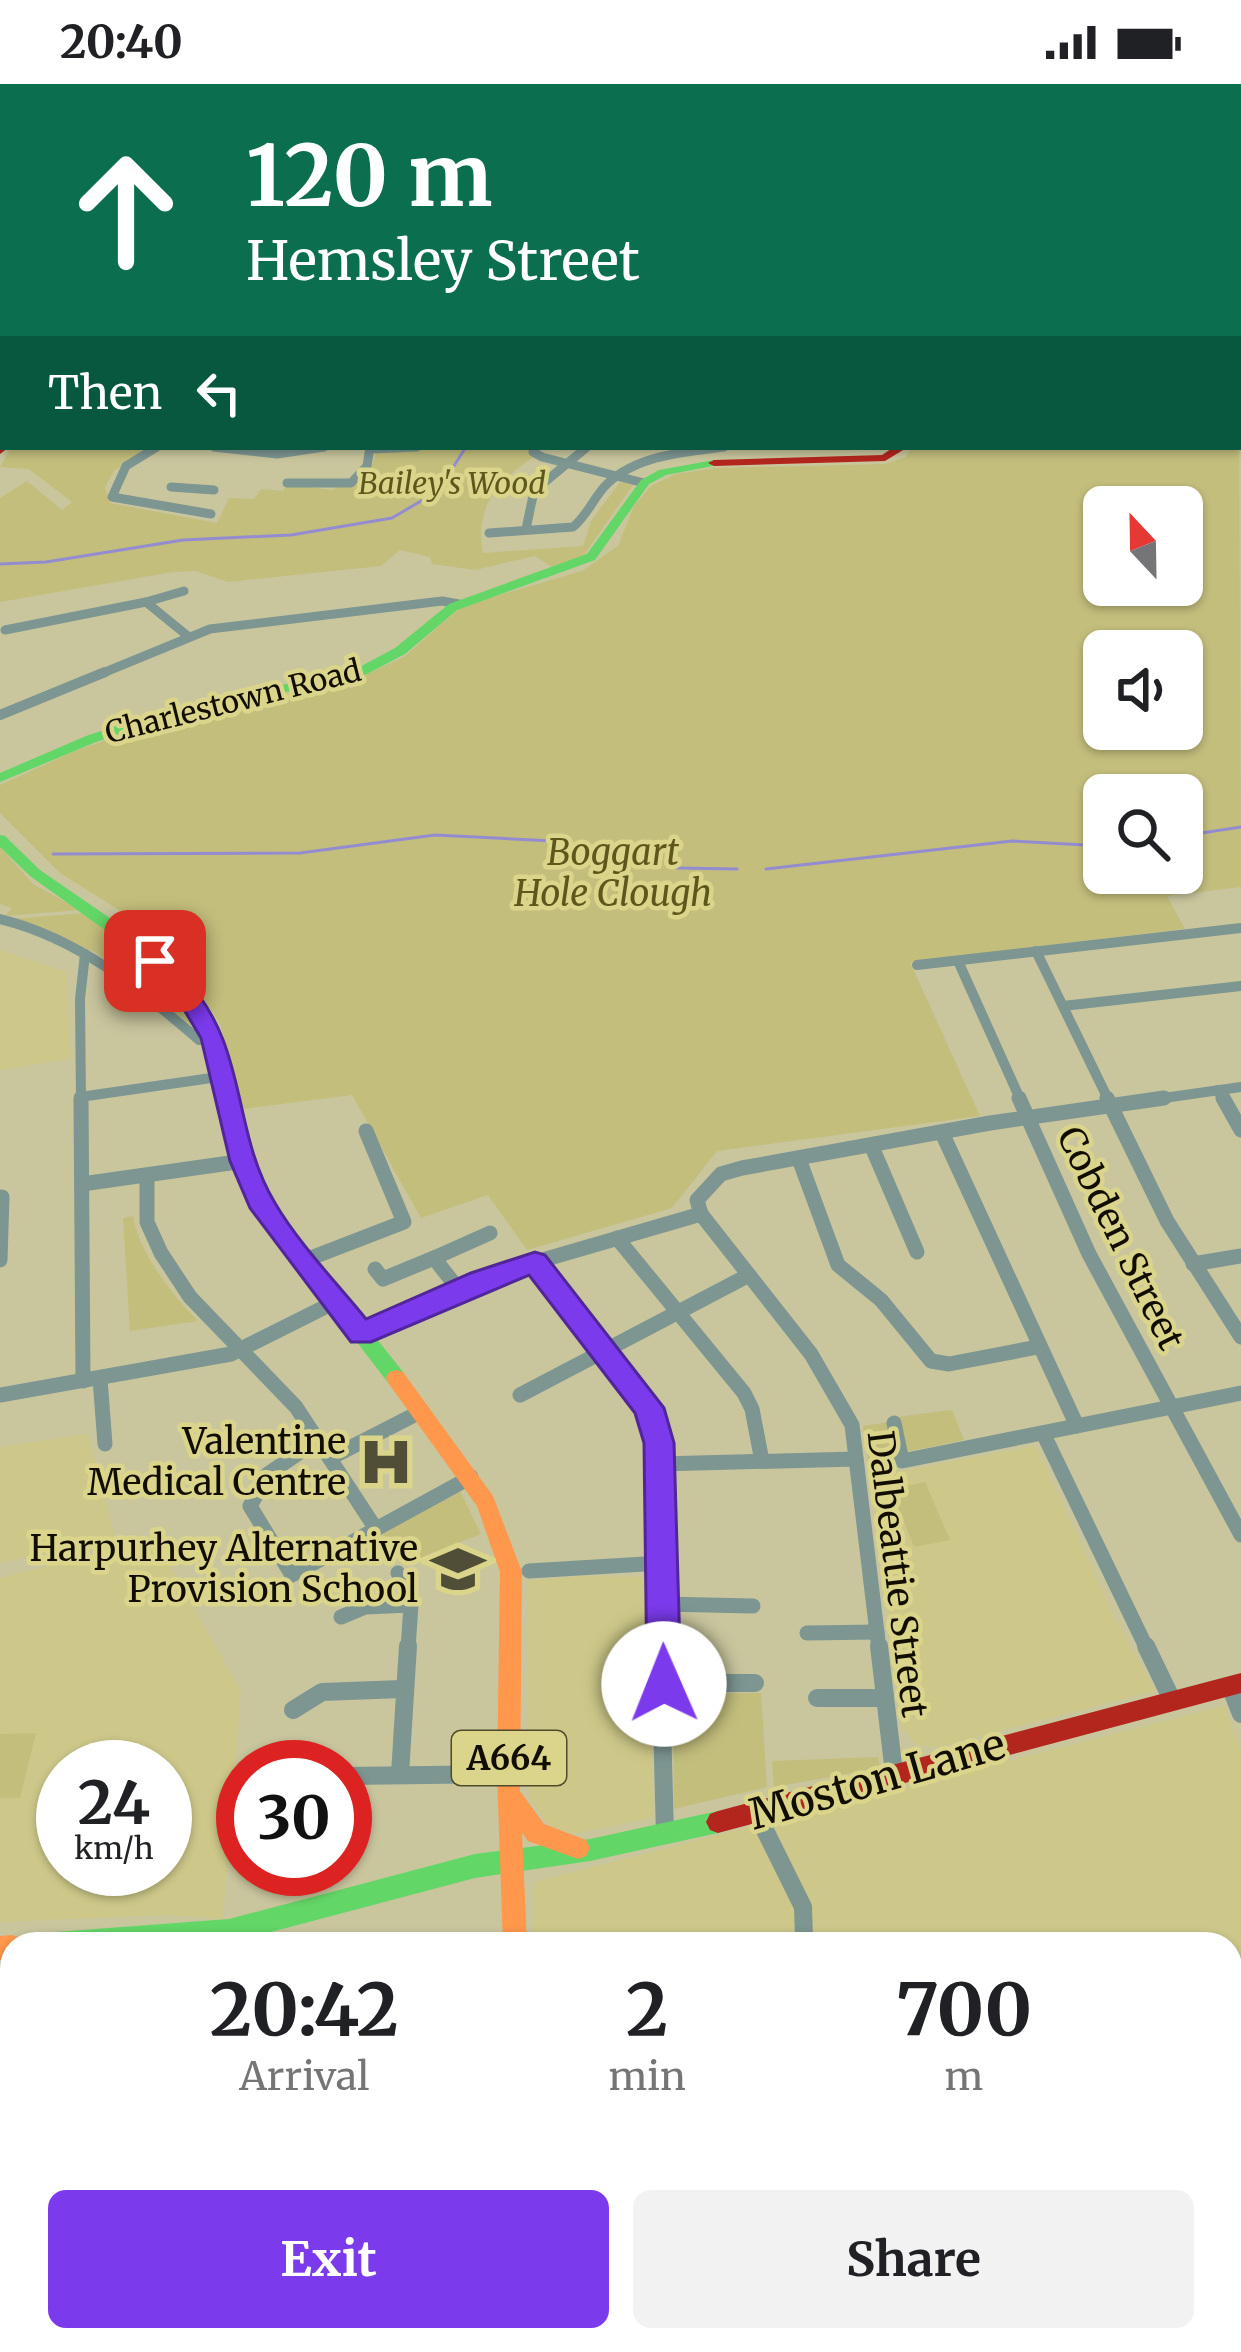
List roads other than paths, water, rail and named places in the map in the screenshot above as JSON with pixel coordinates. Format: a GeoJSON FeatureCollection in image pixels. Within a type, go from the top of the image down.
{"type":"FeatureCollection","features":[{"type":"Feature","properties":{"kind":"main road"},"geometry":{"type":"LineString","coordinates":[[644,483],[721,451],[885,458],[897,450]]}},
{"type":"Feature","properties":{"kind":"main road","name":"Charlestown Road"},"geometry":{"type":"LineString","coordinates":[[0,778],[91,739],[170,713],[344,678],[387,659],[459,604],[563,571],[591,557],[604,548],[644,483]]}},
{"type":"Feature","properties":{"kind":"main road","name":"A664"},"geometry":{"type":"LineString","coordinates":[[0,839],[35,873],[142,949],[189,998],[214,1038],[244,1161],[263,1208],[422,1411],[471,1478],[499,1529],[512,1571],[509,1778],[514,1932]]}},
{"type":"Feature","properties":{"kind":"main road","name":"Moston Lane"},"geometry":{"type":"LineString","coordinates":[[216,1932],[465,1868],[590,1850],[757,1814],[894,1773],[1235,1685]]}},
{"type":"Feature","properties":{"kind":"main road"},"geometry":{"type":"LineString","coordinates":[[509,1778],[516,1807],[536,1833],[555,1843],[590,1850]]}},
{"type":"Feature","properties":{"kind":"street"},"geometry":{"type":"LineString","coordinates":[[152,450],[124,467],[110,494],[116,500],[211,514]]}},
{"type":"Feature","properties":{"kind":"street"},"geometry":{"type":"LineString","coordinates":[[241,450],[277,454],[304,450]]}},
{"type":"Feature","properties":{"kind":"street"},"geometry":{"type":"LineString","coordinates":[[287,483],[351,483],[370,450]]}},
{"type":"Feature","properties":{"kind":"street"},"geometry":{"type":"LineString","coordinates":[[535,450],[536,455],[644,483]]}},
{"type":"Feature","properties":{"kind":"street"},"geometry":{"type":"LineString","coordinates":[[526,529],[526,498],[583,450]]}},
{"type":"Feature","properties":{"kind":"street"},"geometry":{"type":"LineString","coordinates":[[488,533],[579,525],[627,467],[721,451]]}},
{"type":"Feature","properties":{"kind":"street"},"geometry":{"type":"LineString","coordinates":[[327,485],[332,474]]}},
{"type":"Feature","properties":{"kind":"street"},"geometry":{"type":"LineString","coordinates":[[171,487],[214,490]]}},
{"type":"Feature","properties":{"kind":"street"},"geometry":{"type":"LineString","coordinates":[[172,510],[185,488]]}},
{"type":"Feature","properties":{"kind":"street"},"geometry":{"type":"LineString","coordinates":[[5,630],[184,591]]}},
{"type":"Feature","properties":{"kind":"street"},"geometry":{"type":"LineString","coordinates":[[0,715],[189,637],[234,624],[442,601],[459,604]]}},
{"type":"Feature","properties":{"kind":"street"},"geometry":{"type":"LineString","coordinates":[[146,602],[189,637]]}},
{"type":"Feature","properties":{"kind":"street"},"geometry":{"type":"LineString","coordinates":[[0,919],[85,954],[142,990],[199,1040],[214,1038]]}},
{"type":"Feature","properties":{"kind":"street"},"geometry":{"type":"LineString","coordinates":[[917,965],[1241,928]]}},
{"type":"Feature","properties":{"kind":"street"},"geometry":{"type":"LineString","coordinates":[[1036,951],[1167,1221],[1238,1327]]}},
{"type":"Feature","properties":{"kind":"street"},"geometry":{"type":"LineString","coordinates":[[85,954],[82,1184],[92,1380],[105,1444]]}},
{"type":"Feature","properties":{"kind":"street","name":"Cobden Street"},"geometry":{"type":"LineString","coordinates":[[958,961],[1089,1254],[1241,1535]]}},
{"type":"Feature","properties":{"kind":"street"},"geometry":{"type":"LineString","coordinates":[[1064,1006],[1241,986]]}},
{"type":"Feature","properties":{"kind":"street"},"geometry":{"type":"LineString","coordinates":[[80,1097],[225,1076]]}},
{"type":"Feature","properties":{"kind":"street"},"geometry":{"type":"LineString","coordinates":[[361,1334],[535,1262],[701,1214],[697,1200],[721,1174],[1029,1117],[1241,1087]]}},
{"type":"Feature","properties":{"kind":"street"},"geometry":{"type":"LineString","coordinates":[[1218,1090],[1241,1130]]}},
{"type":"Feature","properties":{"kind":"street"},"geometry":{"type":"LineString","coordinates":[[303,1261],[404,1222],[366,1132]]}},
{"type":"Feature","properties":{"kind":"street"},"geometry":{"type":"LineString","coordinates":[[943,1135],[1077,1426]]}},
{"type":"Feature","properties":{"kind":"street"},"geometry":{"type":"LineString","coordinates":[[872,1147],[917,1252]]}},
{"type":"Feature","properties":{"kind":"street"},"geometry":{"type":"LineString","coordinates":[[799,1159],[838,1264],[881,1300],[931,1361],[949,1364],[1038,1347]]}},
{"type":"Feature","properties":{"kind":"street"},"geometry":{"type":"LineString","coordinates":[[82,1184],[244,1161]]}},
{"type":"Feature","properties":{"kind":"street"},"geometry":{"type":"LineString","coordinates":[[147,1175],[147,1222],[160,1253],[190,1297],[296,1408],[376,1529]]}},
{"type":"Feature","properties":{"kind":"street"},"geometry":{"type":"LineString","coordinates":[[0,1260],[2,1197]]}},
{"type":"Feature","properties":{"kind":"street","name":"Dalbeattie Street"},"geometry":{"type":"LineString","coordinates":[[701,1214],[828,1378],[852,1425],[894,1773]]}},
{"type":"Feature","properties":{"kind":"street"},"geometry":{"type":"LineString","coordinates":[[458,1229],[467,1243]]}},
{"type":"Feature","properties":{"kind":"street"},"geometry":{"type":"LineString","coordinates":[[395,1292],[379,1274],[434,1258],[490,1233]]}},
{"type":"Feature","properties":{"kind":"street"},"geometry":{"type":"LineString","coordinates":[[617,1238],[744,1393],[757,1426],[762,1461]]}},
{"type":"Feature","properties":{"kind":"street"},"geometry":{"type":"LineString","coordinates":[[1193,1264],[1241,1256]]}},
{"type":"Feature","properties":{"kind":"street"},"geometry":{"type":"LineString","coordinates":[[434,1258],[459,1290]]}},
{"type":"Feature","properties":{"kind":"street"},"geometry":{"type":"LineString","coordinates":[[535,1262],[656,1420],[665,1835]]}},
{"type":"Feature","properties":{"kind":"street"},"geometry":{"type":"LineString","coordinates":[[520,1395],[749,1275]]}},
{"type":"Feature","properties":{"kind":"street"},"geometry":{"type":"LineString","coordinates":[[0,1395],[242,1349],[335,1301]]}},
{"type":"Feature","properties":{"kind":"street"},"geometry":{"type":"LineString","coordinates":[[894,1423],[902,1461],[1241,1393]]}},
{"type":"Feature","properties":{"kind":"street"},"geometry":{"type":"LineString","coordinates":[[332,1456],[422,1411]]}},
{"type":"Feature","properties":{"kind":"street"},"geometry":{"type":"LineString","coordinates":[[1043,1432],[1172,1700]]}},
{"type":"Feature","properties":{"kind":"street"},"geometry":{"type":"LineString","coordinates":[[319,1439],[279,1462],[256,1485],[250,1506],[292,1575],[471,1478]]}},
{"type":"Feature","properties":{"kind":"street"},"geometry":{"type":"LineString","coordinates":[[659,1464],[856,1459]]}},
{"type":"Feature","properties":{"kind":"street"},"geometry":{"type":"LineString","coordinates":[[529,1571],[661,1563]]}},
{"type":"Feature","properties":{"kind":"street"},"geometry":{"type":"LineString","coordinates":[[398,1573],[410,1590],[411,1605],[400,1774]]}},
{"type":"Feature","properties":{"kind":"street"},"geometry":{"type":"LineString","coordinates":[[662,1604],[753,1606]]}},
{"type":"Feature","properties":{"kind":"street"},"geometry":{"type":"LineString","coordinates":[[341,1618],[365,1607],[411,1605]]}},
{"type":"Feature","properties":{"kind":"street"},"geometry":{"type":"LineString","coordinates":[[807,1633],[877,1632]]}},
{"type":"Feature","properties":{"kind":"street"},"geometry":{"type":"LineString","coordinates":[[664,1684],[755,1683]]}},
{"type":"Feature","properties":{"kind":"street"},"geometry":{"type":"LineString","coordinates":[[1235,1685],[1241,1714]]}},
{"type":"Feature","properties":{"kind":"street"},"geometry":{"type":"LineString","coordinates":[[293,1710],[322,1692],[402,1689]]}},
{"type":"Feature","properties":{"kind":"street"},"geometry":{"type":"LineString","coordinates":[[817,1698],[885,1698]]}},
{"type":"Feature","properties":{"kind":"street"},"geometry":{"type":"LineString","coordinates":[[372,1775],[509,1778]]}},
{"type":"Feature","properties":{"kind":"street"},"geometry":{"type":"LineString","coordinates":[[757,1814],[803,1907],[804,1932]]}},
{"type":"Feature","properties":{"kind":"waterway"},"geometry":{"type":"LineString","coordinates":[[0,564],[46,562],[183,540],[291,535],[392,518],[438,491],[464,450]]}},
{"type":"Feature","properties":{"kind":"waterway"},"geometry":{"type":"LineString","coordinates":[[1203,833],[1241,827]]}},
{"type":"Feature","properties":{"kind":"waterway"},"geometry":{"type":"LineString","coordinates":[[53,854],[300,853],[435,835],[553,841],[650,866]]}},
{"type":"Feature","properties":{"kind":"waterway"},"geometry":{"type":"LineString","coordinates":[[766,869],[1012,841],[1083,845]]}},
{"type":"Feature","properties":{"kind":"waterway"},"geometry":{"type":"LineString","coordinates":[[677,868],[737,869]]}},
{"type":"Feature","properties":{"kind":"place","name":"Valentine Medical Centre"},"geometry":{"type":"Point","coordinates":[386,1462]}},
{"type":"Feature","properties":{"kind":"place","name":"Harpurhey Alternative Provision School"},"geometry":{"type":"Point","coordinates":[458,1569]}},
{"type":"Feature","properties":{"kind":"park label","name":"Bailey's Wood"},"geometry":{"type":"Point","coordinates":[452,484]}},
{"type":"Feature","properties":{"kind":"park label","name":"Boggart Hole Clough"},"geometry":{"type":"Point","coordinates":[613,872]}}]}
